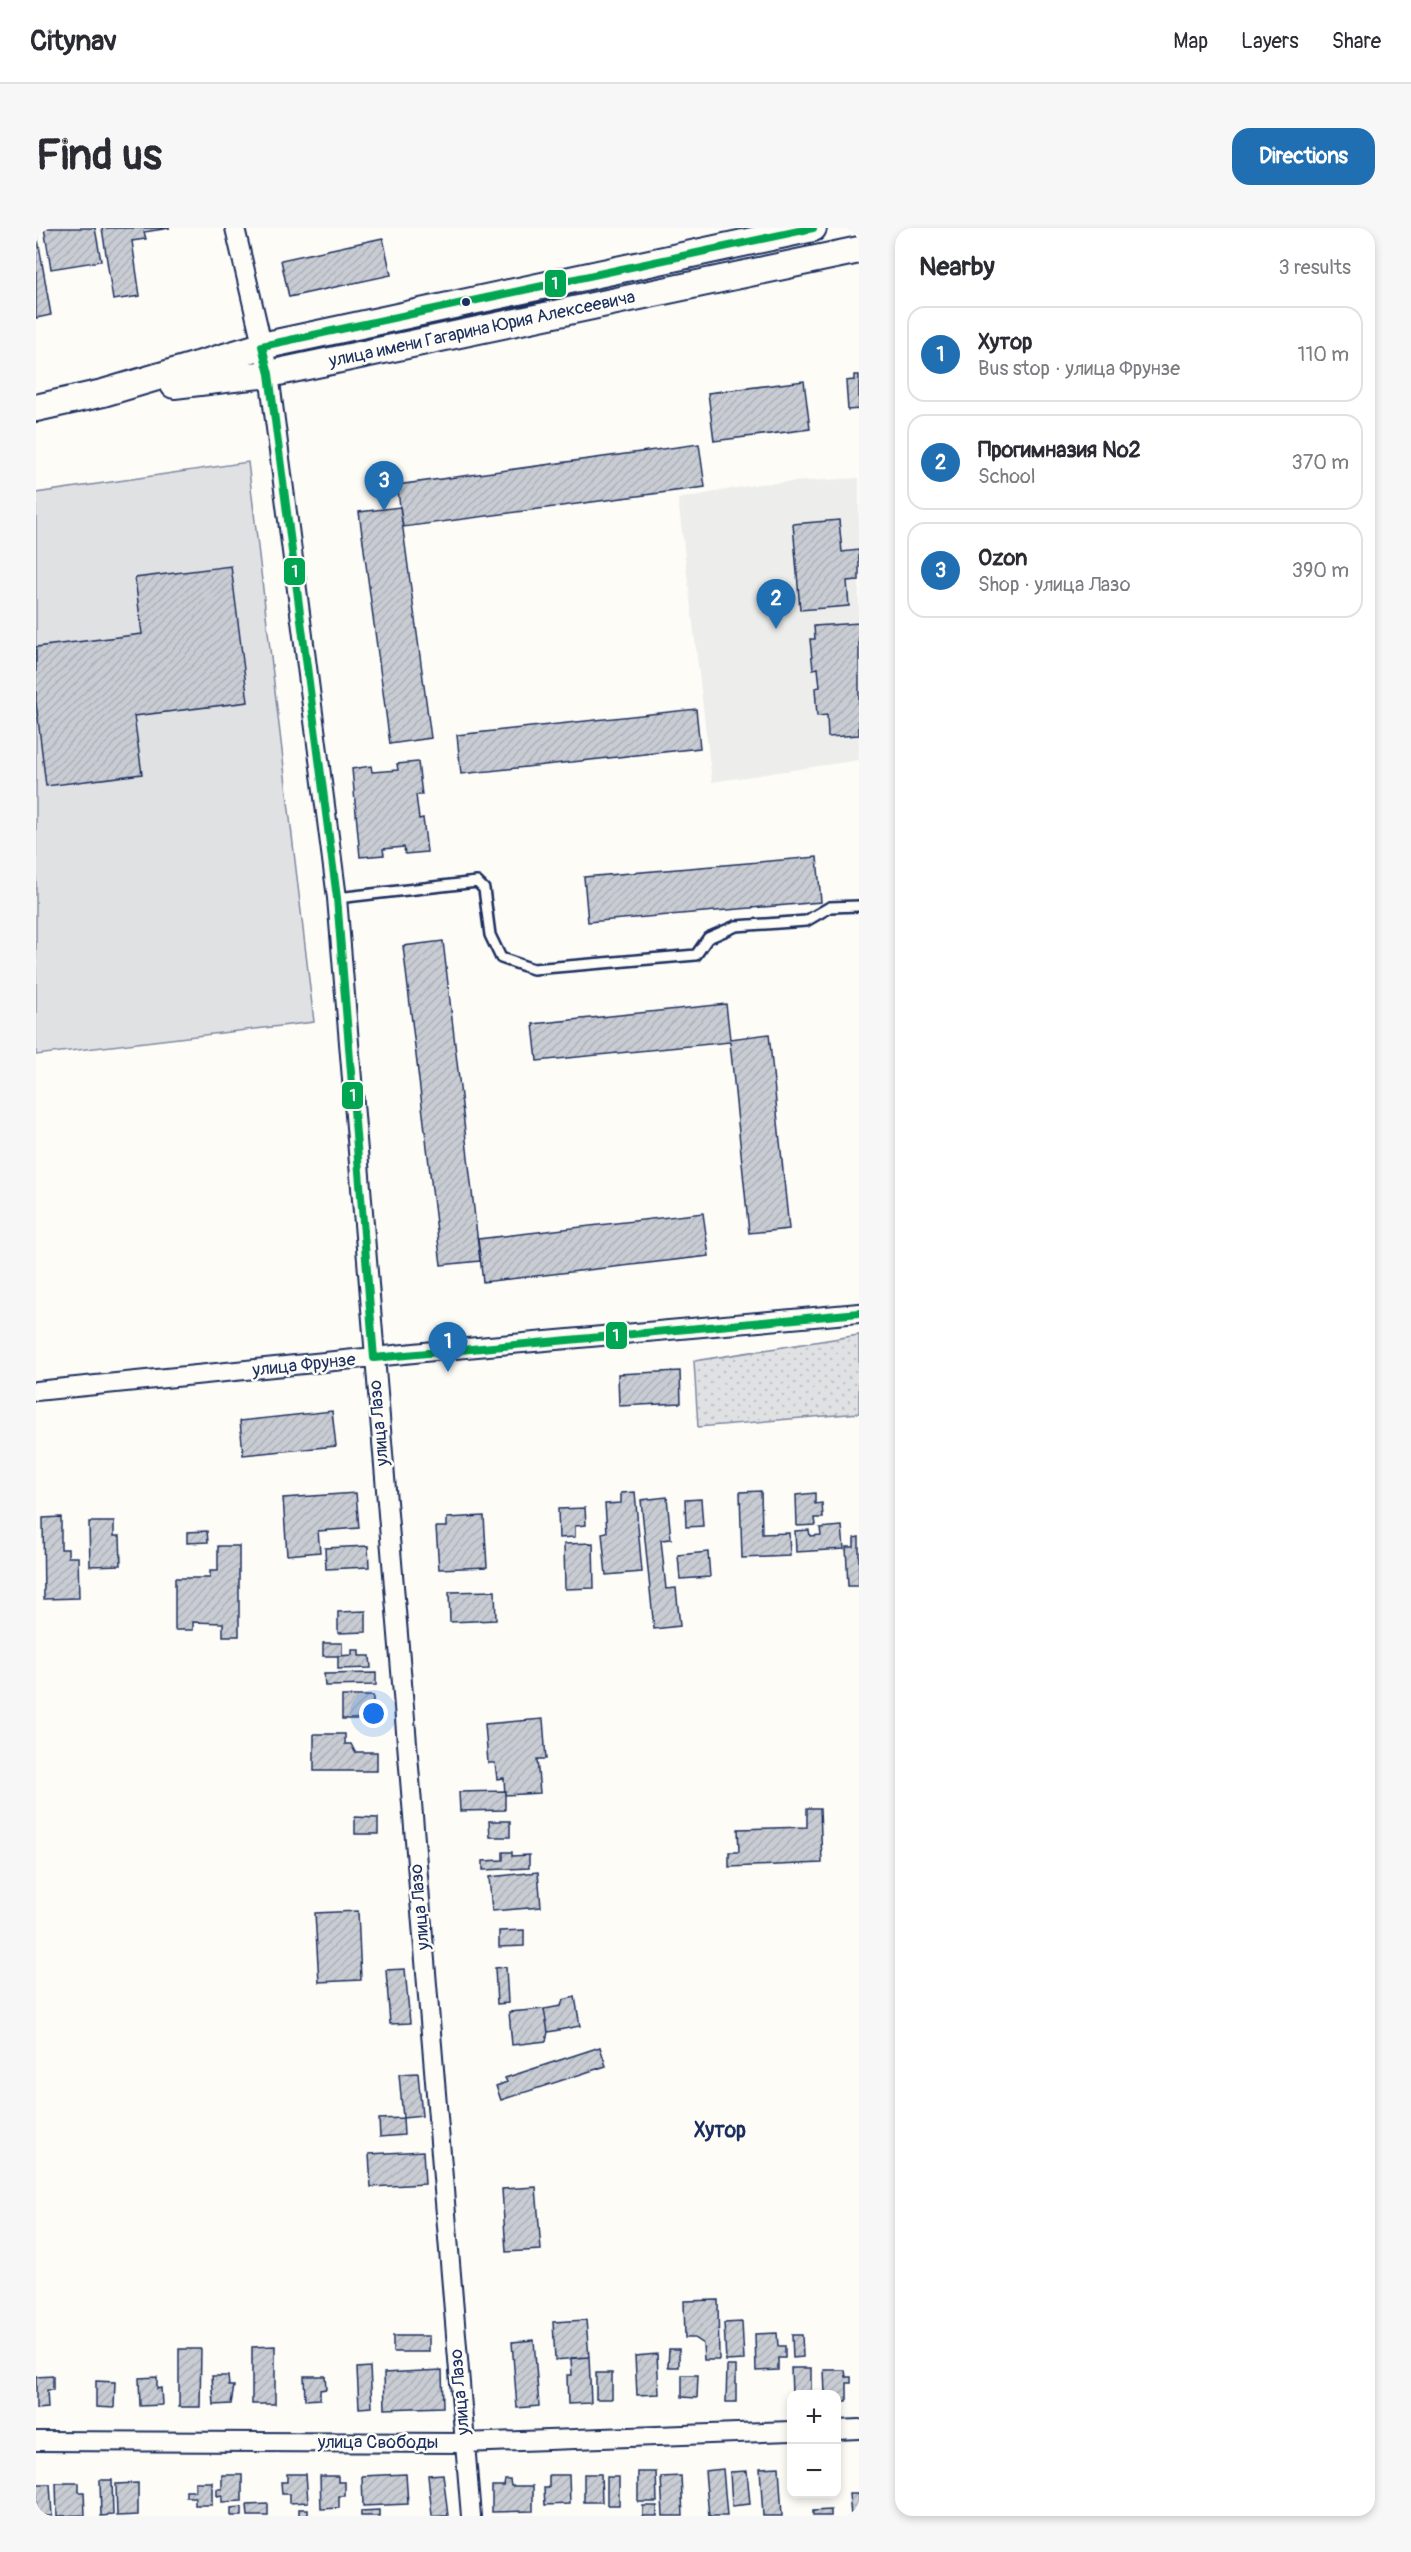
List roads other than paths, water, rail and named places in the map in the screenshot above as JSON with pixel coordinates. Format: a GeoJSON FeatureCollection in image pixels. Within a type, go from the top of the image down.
{"type":"FeatureCollection","features":[{"type":"Feature","properties":{"kind":"street","name":"улица Лазо"},"geometry":{"type":"LineString","coordinates":[[235,228],[268,374],[336,898],[471,2516]]}},
{"type":"Feature","properties":{"kind":"street","name":"улица имени Гагарина Юрия Алексеевича"},"geometry":{"type":"LineString","coordinates":[[36,408],[103,393],[262,346],[813,228]]}},
{"type":"Feature","properties":{"kind":"street","name":"улица имени Гагарина Юрия Алексеевича"},"geometry":{"type":"LineString","coordinates":[[103,393],[268,374],[859,250]]}},
{"type":"Feature","properties":{"kind":"street","name":"улица Фрунзе"},"geometry":{"type":"LineString","coordinates":[[36,1391],[859,1313]]}},
{"type":"Feature","properties":{"kind":"street"},"geometry":{"type":"LineString","coordinates":[[841,2430],[859,2429]]}},
{"type":"Feature","properties":{"kind":"street","name":"улица Свободы"},"geometry":{"type":"LineString","coordinates":[[36,2441],[464,2443],[787,2431]]}},
{"type":"Feature","properties":{"kind":"lane"},"geometry":{"type":"LineString","coordinates":[[336,898],[477,882],[484,889],[490,935],[501,958],[533,969],[696,955],[708,938],[736,926],[806,921],[830,907],[859,906]]}},
{"type":"Feature","properties":{"kind":"place","name":"Ozon"},"geometry":{"type":"Point","coordinates":[384,511]}},
{"type":"Feature","properties":{"kind":"place","name":"Прогимназия №2"},"geometry":{"type":"Point","coordinates":[776,629]}},
{"type":"Feature","properties":{"kind":"place","name":"Хутор"},"geometry":{"type":"Point","coordinates":[448,1372]}},
{"type":"Feature","properties":{"kind":"district","name":"Хутор"},"geometry":{"type":"Point","coordinates":[720,2130]}}]}
